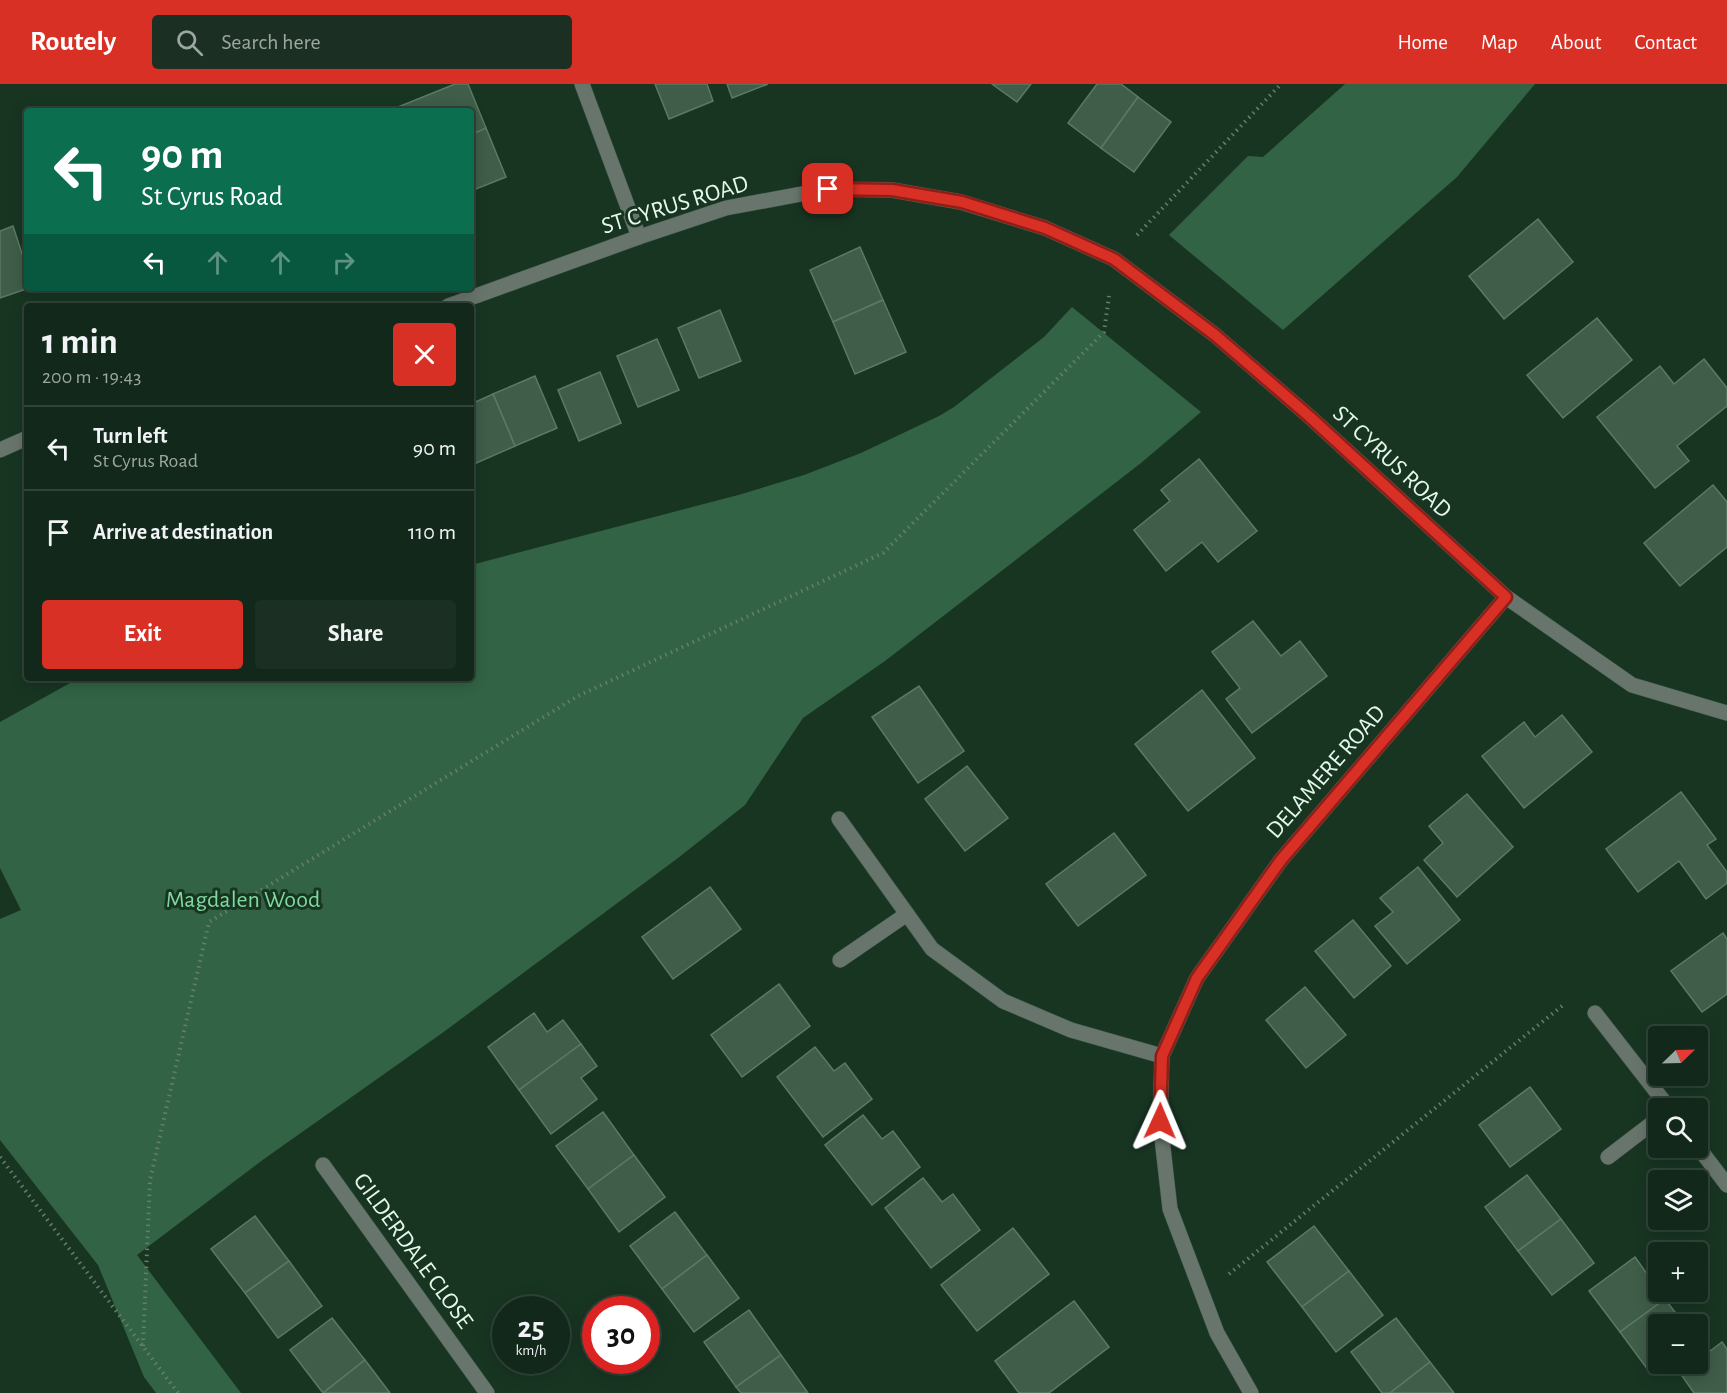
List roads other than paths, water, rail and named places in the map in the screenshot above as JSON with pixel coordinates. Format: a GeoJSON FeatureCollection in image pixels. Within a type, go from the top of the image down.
{"type":"FeatureCollection","features":[{"type":"Feature","properties":{"kind":"street"},"geometry":{"type":"LineString","coordinates":[[582,84],[639,237]]}},
{"type":"Feature","properties":{"kind":"street","name":"ST CYRUS ROAD"},"geometry":{"type":"LineString","coordinates":[[456,303],[726,208],[828,189],[892,190],[962,202],[1045,228],[1114,259],[1215,335],[1310,417],[1506,597],[1632,685],[1727,713]]}},
{"type":"Feature","properties":{"kind":"street"},"geometry":{"type":"LineString","coordinates":[[0,450],[24,439]]}},
{"type":"Feature","properties":{"kind":"street","name":"DELAMERE ROAD"},"geometry":{"type":"LineString","coordinates":[[1251,1393],[1217,1333],[1170,1209],[1160,1121],[1162,1056],[1197,978],[1281,860],[1506,597]]}},
{"type":"Feature","properties":{"kind":"street"},"geometry":{"type":"LineString","coordinates":[[839,819],[932,950],[1003,1001],[1071,1030],[1162,1056]]}},
{"type":"Feature","properties":{"kind":"street"},"geometry":{"type":"LineString","coordinates":[[840,960],[907,914]]}},
{"type":"Feature","properties":{"kind":"street"},"geometry":{"type":"LineString","coordinates":[[1595,1013],[1661,1098]]}},
{"type":"Feature","properties":{"kind":"street"},"geometry":{"type":"LineString","coordinates":[[1608,1157],[1648,1126]]}},
{"type":"Feature","properties":{"kind":"street"},"geometry":{"type":"LineString","coordinates":[[1706,1158],[1727,1185]]}},
{"type":"Feature","properties":{"kind":"street","name":"GILDERDALE CLOSE"},"geometry":{"type":"LineString","coordinates":[[323,1165],[487,1393]]}},
{"type":"Feature","properties":{"kind":"park label","name":"Magdalen Wood"},"geometry":{"type":"Point","coordinates":[243,900]}}]}
